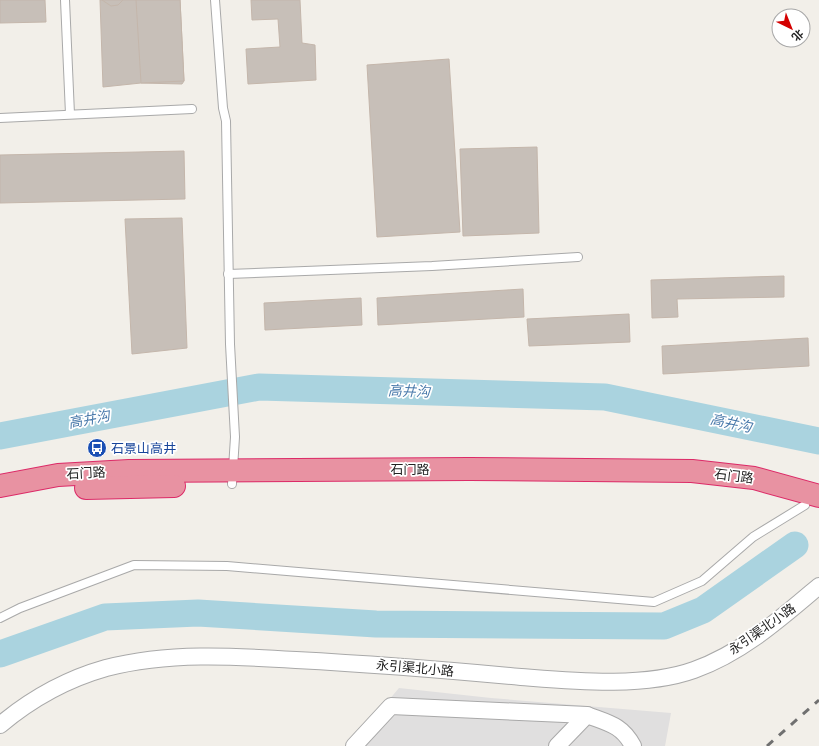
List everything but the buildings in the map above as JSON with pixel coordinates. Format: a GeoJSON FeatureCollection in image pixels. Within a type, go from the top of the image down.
{"type":"FeatureCollection","features":[{"type":"Feature","properties":{"kind":"highway","name":"石门路"},"geometry":{"type":"LineString","coordinates":[[0,486],[58,475],[129,471],[232,477],[644,483],[711,486],[814,503]]}},
{"type":"Feature","properties":{"kind":"highway","name":"石门路"},"geometry":{"type":"LineString","coordinates":[[0,500],[24,494],[70,488],[232,477]]}},
{"type":"Feature","properties":{"kind":"street","name":"永引渠北小路"},"geometry":{"type":"LineString","coordinates":[[0,725],[35,698],[72,680],[107,668],[165,658],[242,657],[382,664],[585,682],[660,678],[693,670],[739,649],[777,621],[819,586]]}},
{"type":"Feature","properties":{"kind":"street"},"geometry":{"type":"LineString","coordinates":[[354,746],[391,706],[587,715],[615,725],[627,734],[633,746]]}},
{"type":"Feature","properties":{"kind":"street"},"geometry":{"type":"LineString","coordinates":[[557,746],[587,715]]}},
{"type":"Feature","properties":{"kind":"lane"},"geometry":{"type":"LineString","coordinates":[[64,0],[70,114]]}},
{"type":"Feature","properties":{"kind":"lane"},"geometry":{"type":"LineString","coordinates":[[215,0],[223,108],[226,120],[228,274],[234,429],[232,477]]}},
{"type":"Feature","properties":{"kind":"lane"},"geometry":{"type":"LineString","coordinates":[[0,118],[192,109]]}},
{"type":"Feature","properties":{"kind":"lane"},"geometry":{"type":"LineString","coordinates":[[228,274],[432,266],[578,257]]}},
{"type":"Feature","properties":{"kind":"lane"},"geometry":{"type":"LineString","coordinates":[[0,618],[20,608],[134,565],[227,566],[654,602],[702,581],[753,537],[814,503]]}},
{"type":"Feature","properties":{"kind":"shaded area"},"geometry":{"type":"Polygon","coordinates":[[[399,688],[491,698],[671,713],[665,746],[350,746],[399,688]]]}},
{"type":"Feature","properties":{"kind":"waterway","name":"高井沟"},"geometry":{"type":"LineString","coordinates":[[0,436],[259,387],[605,397],[819,441]]}},
{"type":"Feature","properties":{"kind":"waterway"},"geometry":{"type":"LineString","coordinates":[[0,654],[105,617],[198,613],[376,624],[664,626],[703,610],[795,545]]}},
{"type":"Feature","properties":{"kind":"railway"},"geometry":{"type":"LineString","coordinates":[[767,746],[819,700]]}},
{"type":"Feature","properties":{"kind":"place","name":"石景山高井"},"geometry":{"type":"Point","coordinates":[97,448]}}]}
